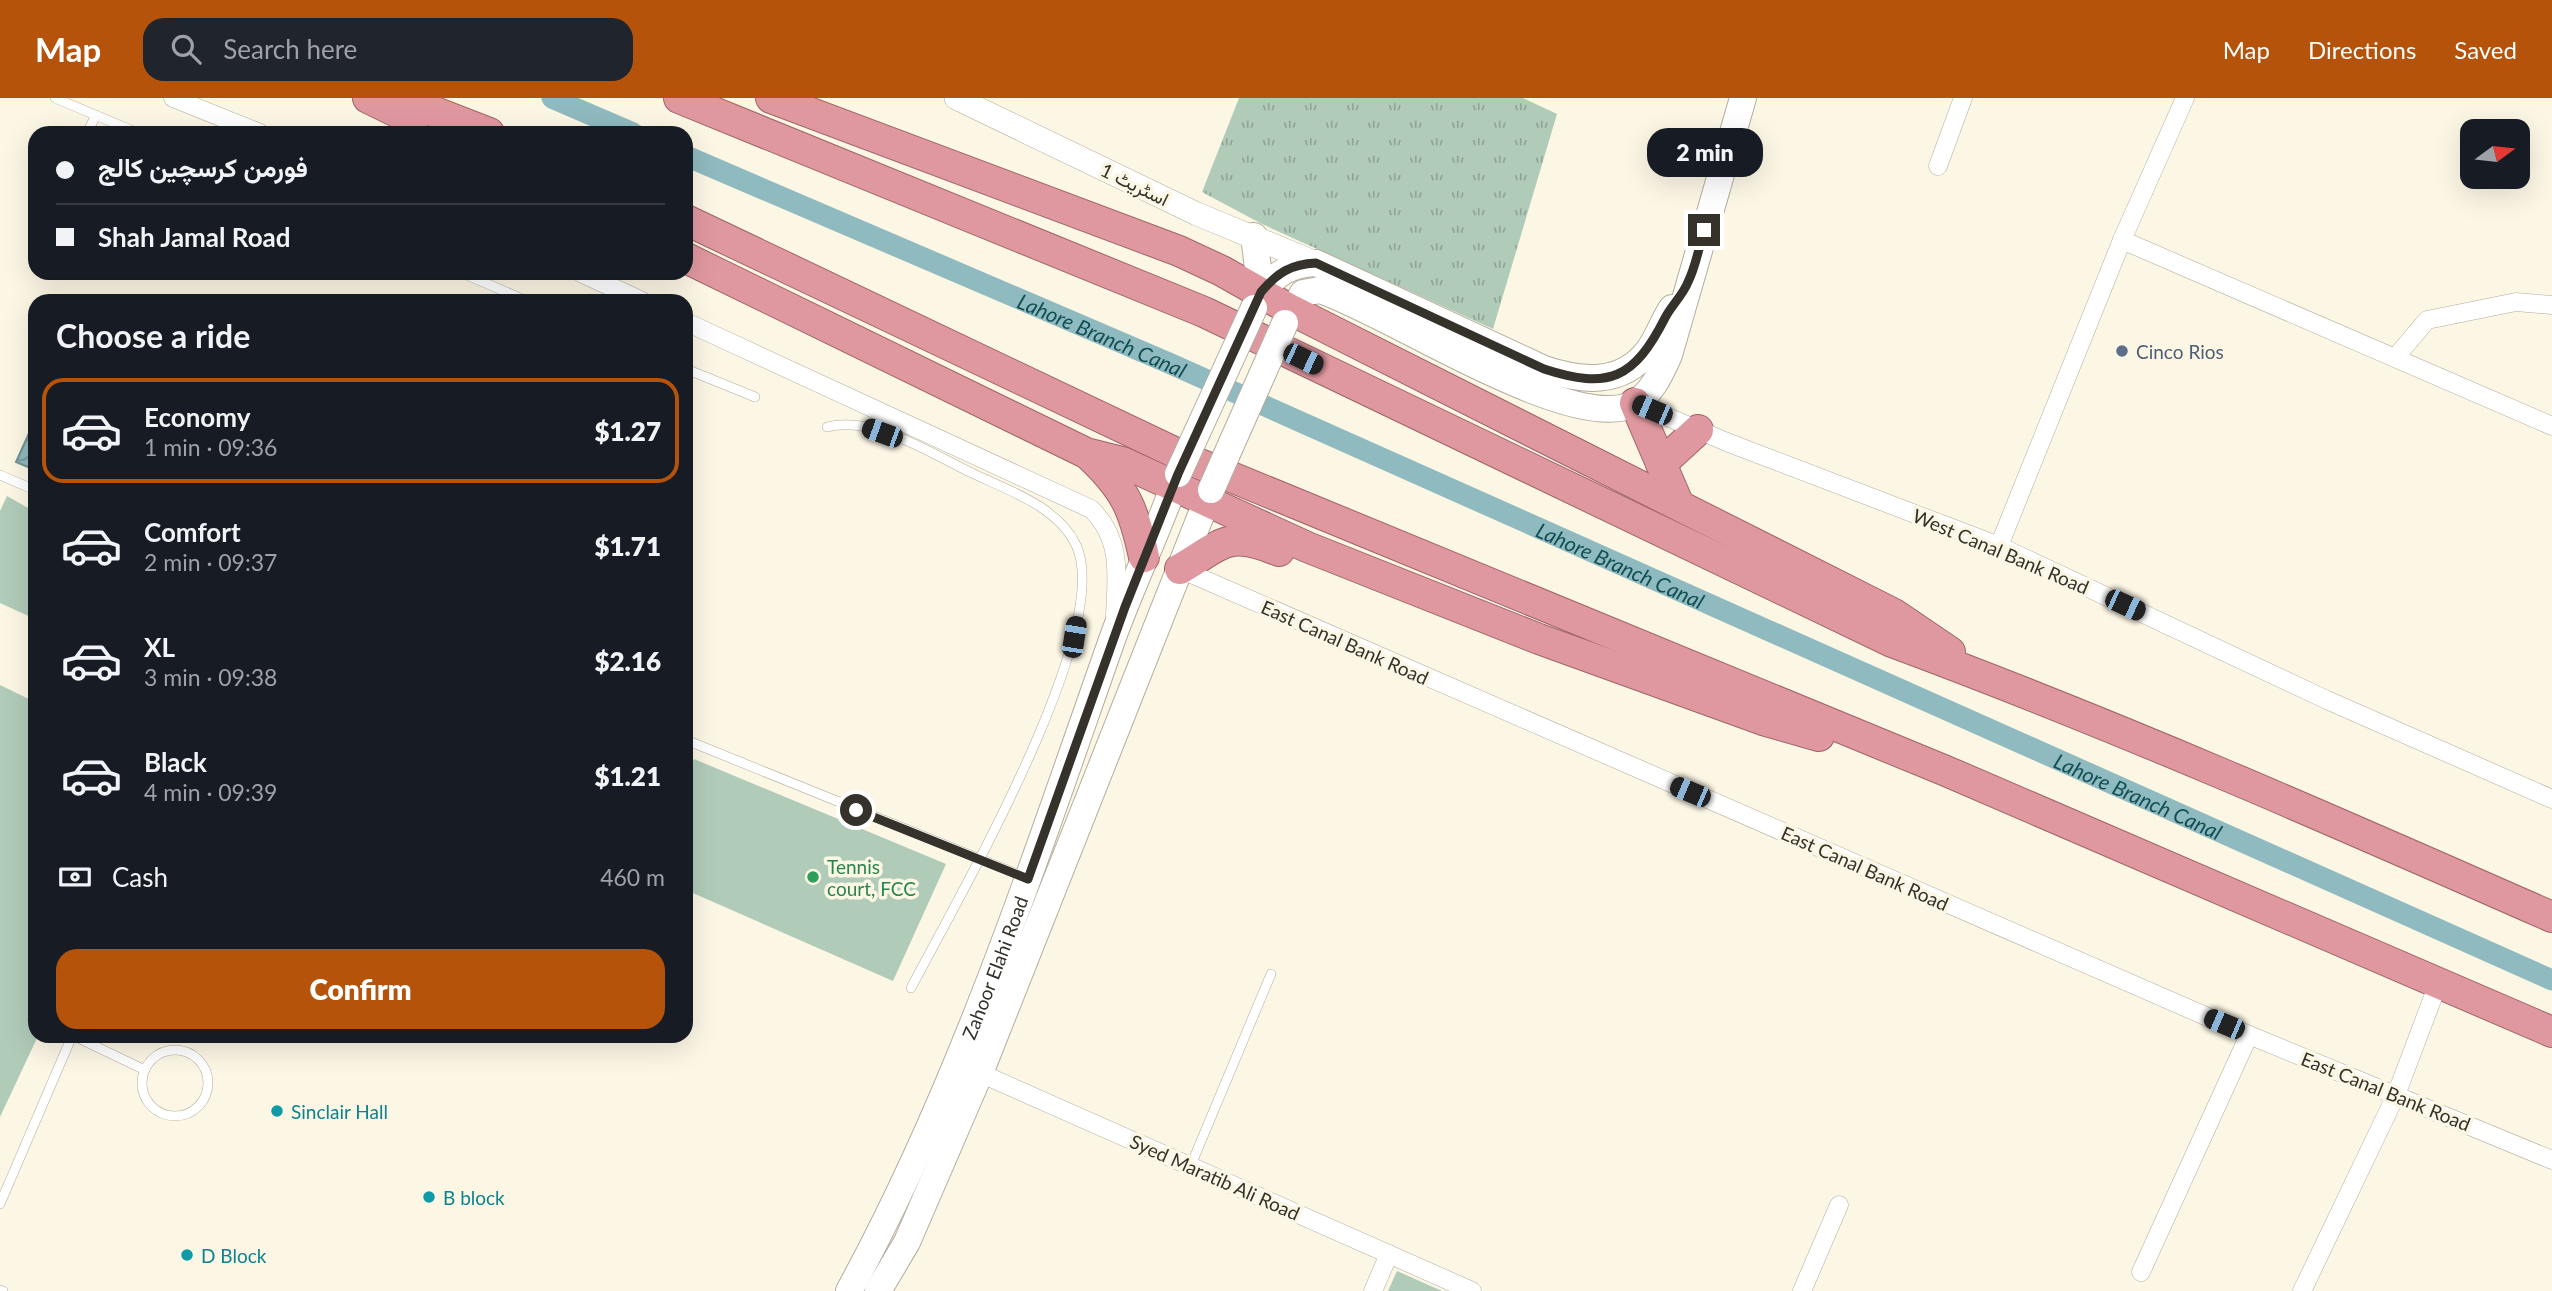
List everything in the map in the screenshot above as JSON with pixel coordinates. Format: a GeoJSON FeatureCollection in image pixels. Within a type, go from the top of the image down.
{"type":"FeatureCollection","features":[{"type":"Feature","properties":{"kind":"highway"},"geometry":{"type":"LineString","coordinates":[[368,98],[424,126]]}},
{"type":"Feature","properties":{"kind":"highway"},"geometry":{"type":"LineString","coordinates":[[399,98],[471,126]]}},
{"type":"Feature","properties":{"kind":"highway"},"geometry":{"type":"LineString","coordinates":[[679,98],[1204,312],[1892,642],[1991,679],[2306,809],[2552,917]]}},
{"type":"Feature","properties":{"kind":"highway"},"geometry":{"type":"LineString","coordinates":[[771,98],[1167,246],[1288,316],[1678,503],[1894,614],[1991,679]]}},
{"type":"Feature","properties":{"kind":"highway"},"geometry":{"type":"LineString","coordinates":[[693,223],[1195,461],[1946,771],[2552,1032]]}},
{"type":"Feature","properties":{"kind":"highway"},"geometry":{"type":"LineString","coordinates":[[693,261],[1086,453],[1176,480],[1307,547],[1539,639],[1763,720],[1946,771]]}},
{"type":"Feature","properties":{"kind":"highway"},"geometry":{"type":"LineString","coordinates":[[1635,403],[1678,503]]}},
{"type":"Feature","properties":{"kind":"highway"},"geometry":{"type":"LineString","coordinates":[[1661,464],[1698,430]]}},
{"type":"Feature","properties":{"kind":"highway"},"geometry":{"type":"LineString","coordinates":[[1086,453],[1116,480],[1125,493],[1132,508],[1144,557]]}},
{"type":"Feature","properties":{"kind":"highway"},"geometry":{"type":"LineString","coordinates":[[1180,569],[1224,542],[1237,539],[1252,540],[1283,552],[1307,547]]}},
{"type":"Feature","properties":{"kind":"main road"},"geometry":{"type":"LineString","coordinates":[[1288,316],[1303,293],[1320,290],[1551,400],[1600,409],[1615,409],[1635,403],[1651,388],[1669,355],[1743,98]]}},
{"type":"Feature","properties":{"kind":"main road"},"geometry":{"type":"LineString","coordinates":[[1254,236],[1258,300]]}},
{"type":"Feature","properties":{"kind":"main road"},"geometry":{"type":"LineString","coordinates":[[1316,263],[1544,369],[1582,380],[1611,376],[1639,361],[1688,283]]}},
{"type":"Feature","properties":{"kind":"main road","name":"Zahoor Elahi Road"},"geometry":{"type":"LineString","coordinates":[[878,1291],[907,1242],[969,1068],[1028,879],[1115,633],[1176,480],[1258,300],[1273,278],[1290,267],[1316,263]]}},
{"type":"Feature","properties":{"kind":"main road","name":"Zahoor Elahi Road"},"geometry":{"type":"LineString","coordinates":[[849,1291],[969,1068],[1209,496],[1288,316]]}},
{"type":"Feature","properties":{"kind":"street"},"geometry":{"type":"LineString","coordinates":[[173,98],[243,126]]}},
{"type":"Feature","properties":{"kind":"street","name":"اسٹریٹ 1"},"geometry":{"type":"LineString","coordinates":[[956,98],[1197,214],[1316,263]]}},
{"type":"Feature","properties":{"kind":"street"},"geometry":{"type":"LineString","coordinates":[[1938,166],[1963,98]]}},
{"type":"Feature","properties":{"kind":"street"},"geometry":{"type":"LineString","coordinates":[[1998,546],[2122,240],[2185,98]]}},
{"type":"Feature","properties":{"kind":"street"},"geometry":{"type":"LineString","coordinates":[[2122,240],[2552,426]]}},
{"type":"Feature","properties":{"kind":"street"},"geometry":{"type":"LineString","coordinates":[[596,280],[627,294]]}},
{"type":"Feature","properties":{"kind":"street"},"geometry":{"type":"LineString","coordinates":[[2395,358],[2427,320],[2516,302],[2552,306]]}},
{"type":"Feature","properties":{"kind":"street"},"geometry":{"type":"LineString","coordinates":[[693,325],[1091,509],[1107,528],[1116,551],[1115,633]]}},
{"type":"Feature","properties":{"kind":"street","name":"West Canal Bank Road"},"geometry":{"type":"LineString","coordinates":[[1635,403],[1998,546],[2327,700],[2552,799]]}},
{"type":"Feature","properties":{"kind":"street","name":"East Canal Bank Road"},"geometry":{"type":"LineString","coordinates":[[1180,569],[2249,1035],[2552,1160]]}},
{"type":"Feature","properties":{"kind":"street"},"geometry":{"type":"LineString","coordinates":[[2302,1291],[2396,1095],[2438,984]]}},
{"type":"Feature","properties":{"kind":"street"},"geometry":{"type":"LineString","coordinates":[[2141,1272],[2249,1035]]}},
{"type":"Feature","properties":{"kind":"street","name":"Syed Maratib Ali Road"},"geometry":{"type":"LineString","coordinates":[[969,1068],[1472,1291]]}},
{"type":"Feature","properties":{"kind":"street"},"geometry":{"type":"LineString","coordinates":[[1802,1291],[1839,1205]]}},
{"type":"Feature","properties":{"kind":"street"},"geometry":{"type":"LineString","coordinates":[[1373,1291],[1389,1254]]}},
{"type":"Feature","properties":{"kind":"lane"},"geometry":{"type":"LineString","coordinates":[[55,98],[122,126]]}},
{"type":"Feature","properties":{"kind":"lane"},"geometry":{"type":"LineString","coordinates":[[90,126],[96,115]]}},
{"type":"Feature","properties":{"kind":"lane"},"geometry":{"type":"LineString","coordinates":[[479,280],[511,294]]}},
{"type":"Feature","properties":{"kind":"lane"},"geometry":{"type":"LineString","coordinates":[[693,372],[755,397]]}},
{"type":"Feature","properties":{"kind":"lane"},"geometry":{"type":"LineString","coordinates":[[827,428],[843,423],[861,425],[903,441],[1031,502],[1067,529],[1081,555],[1081,594],[1074,637],[1062,678],[1018,784],[911,988]]}},
{"type":"Feature","properties":{"kind":"lane"},"geometry":{"type":"LineString","coordinates":[[0,475],[28,487]]}},
{"type":"Feature","properties":{"kind":"lane"},"geometry":{"type":"LineString","coordinates":[[693,743],[1028,879]]}},
{"type":"Feature","properties":{"kind":"lane"},"geometry":{"type":"LineString","coordinates":[[1191,1165],[1271,974]]}},
{"type":"Feature","properties":{"kind":"lane"},"geometry":{"type":"LineString","coordinates":[[0,1204],[70,1043]]}},
{"type":"Feature","properties":{"kind":"lane"},"geometry":{"type":"LineString","coordinates":[[88,1043],[145,1070]]}},
{"type":"Feature","properties":{"kind":"lane"},"geometry":{"type":"LineString","coordinates":[[167,1050],[187,1052],[197,1057],[208,1074],[206,1095],[193,1111],[184,1115],[163,1114],[147,1100],[142,1080],[145,1070],[158,1055],[167,1050]]}},
{"type":"Feature","properties":{"kind":"green space"},"geometry":{"type":"Polygon","coordinates":[[[1239,98],[1523,98],[1557,114],[1493,329],[1262,224],[1202,192],[1239,98]]]}},
{"type":"Feature","properties":{"kind":"green space"},"geometry":{"type":"Polygon","coordinates":[[[7,496],[28,508],[28,616],[0,603],[0,511],[7,496]]]}},
{"type":"Feature","properties":{"kind":"green space"},"geometry":{"type":"Polygon","coordinates":[[[0,685],[28,699],[28,1043],[35,1043],[0,1117],[0,685]]]}},
{"type":"Feature","properties":{"kind":"green space","name":"Tennis court, FCC"},"geometry":{"type":"Polygon","coordinates":[[[694,759],[946,864],[893,981],[693,893],[694,759]]]}},
{"type":"Feature","properties":{"kind":"green space"},"geometry":{"type":"Polygon","coordinates":[[[1397,1271],[1442,1291],[1388,1291],[1397,1271]]]}},
{"type":"Feature","properties":{"kind":"water"},"geometry":{"type":"Polygon","coordinates":[[[28,435],[28,467],[16,462],[28,435]]]}},
{"type":"Feature","properties":{"kind":"waterway","name":"Lahore Branch Canal"},"geometry":{"type":"LineString","coordinates":[[552,98],[617,126]]}},
{"type":"Feature","properties":{"kind":"waterway","name":"Lahore Branch Canal"},"geometry":{"type":"LineString","coordinates":[[693,159],[1171,364],[2552,980]]}},
{"type":"Feature","properties":{"kind":"place","name":"Cinco Rios"},"geometry":{"type":"Point","coordinates":[2122,351]}},
{"type":"Feature","properties":{"kind":"place","name":"Tennis court, FCC"},"geometry":{"type":"Point","coordinates":[813,877]}},
{"type":"Feature","properties":{"kind":"place","name":"Sinclair Hall"},"geometry":{"type":"Point","coordinates":[277,1111]}},
{"type":"Feature","properties":{"kind":"place","name":"B block"},"geometry":{"type":"Point","coordinates":[429,1197]}},
{"type":"Feature","properties":{"kind":"place","name":"D Block"},"geometry":{"type":"Point","coordinates":[187,1255]}},
{"type":"Feature","properties":{"kind":"route"},"geometry":{"type":"LineString","coordinates":[[856,810],[1028,879],[1115,633],[1178,474],[1261,292],[1281,272],[1290,267],[1316,263],[1544,369],[1582,380],[1597,380],[1629,368],[1648,350],[1688,283],[1704,230]]}}]}
